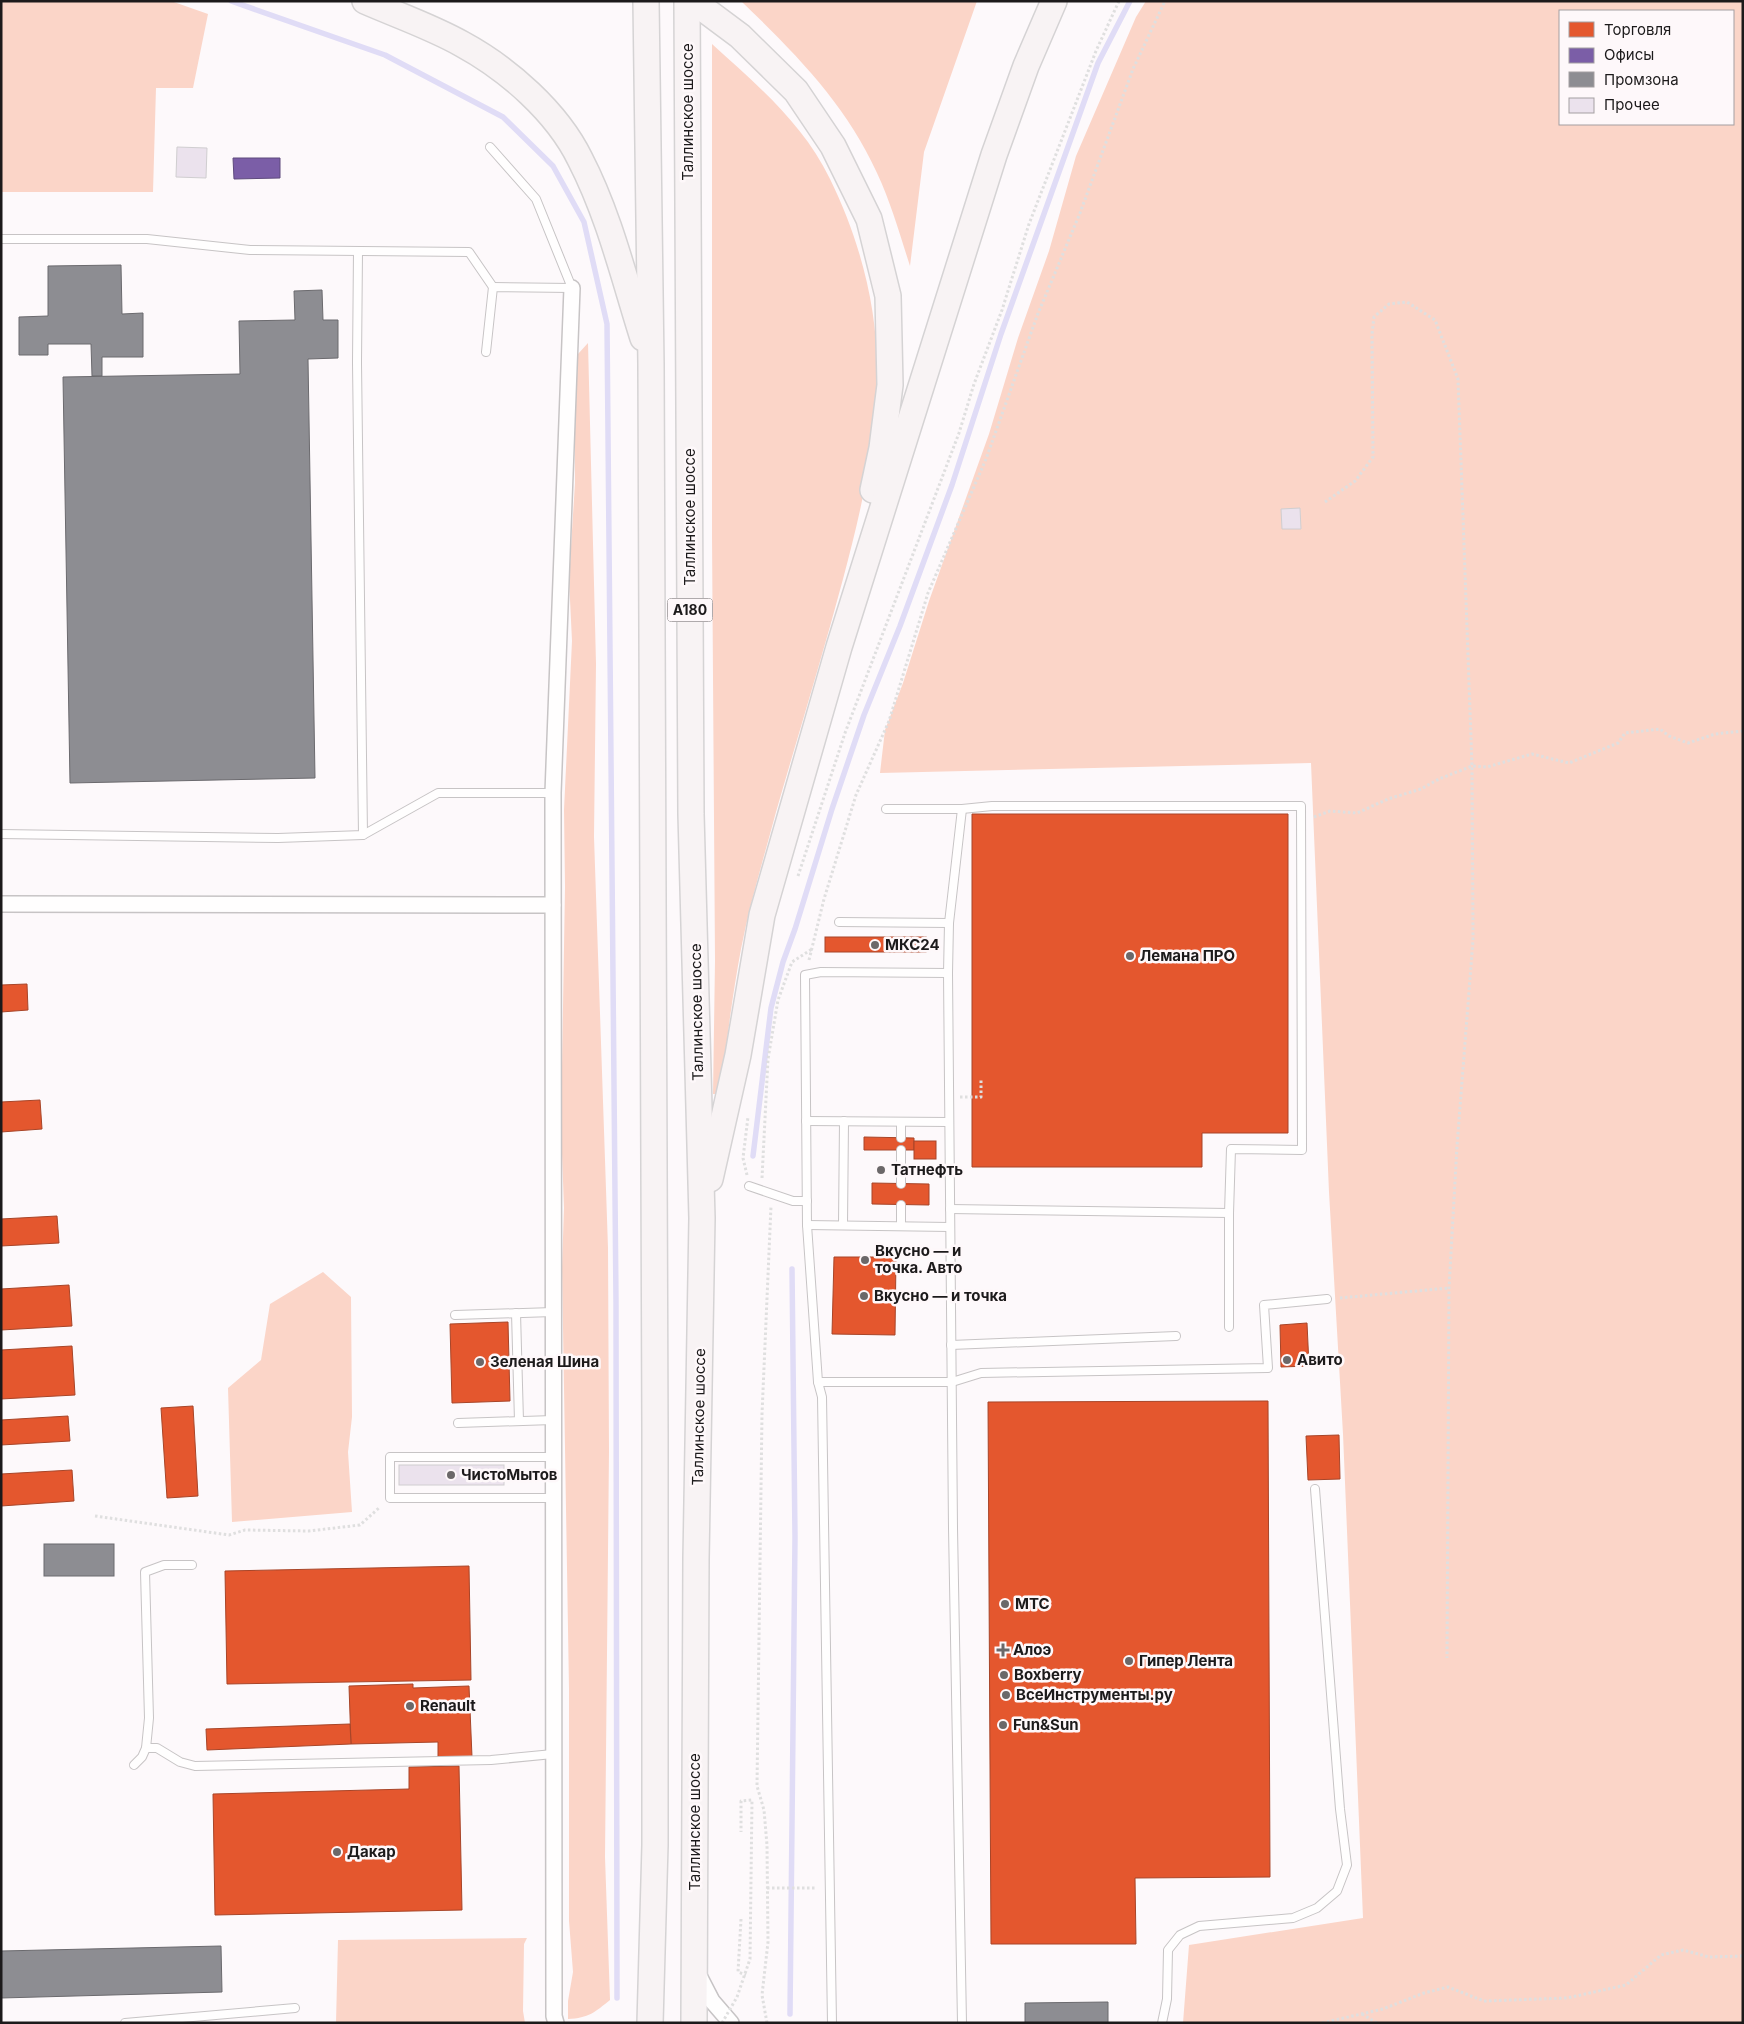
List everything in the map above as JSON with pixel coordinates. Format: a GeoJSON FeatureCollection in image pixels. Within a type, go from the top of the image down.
{"type":"FeatureCollection","features":[{"type":"Feature","properties":{"kind":"main road"},"geometry":{"type":"LineString","coordinates":[[365,1],[462,44],[510,75],[542,106],[580,158],[590,181],[611,238],[651,364]]}},
{"type":"Feature","properties":{"kind":"main road"},"geometry":{"type":"LineString","coordinates":[[646,1],[651,364],[655,1845],[650,2018]]}},
{"type":"Feature","properties":{"kind":"main road","name":"Таллинское шоссе"},"geometry":{"type":"LineString","coordinates":[[687,1],[691,814],[702,1218],[696,1559],[694,2023]]}},
{"type":"Feature","properties":{"kind":"main road"},"geometry":{"type":"LineString","coordinates":[[693,1],[740,36],[796,91],[833,146],[869,219],[888,296],[890,385],[882,448],[839,646]]}},
{"type":"Feature","properties":{"kind":"main road"},"geometry":{"type":"LineString","coordinates":[[702,1218],[738,1055],[762,916],[839,646],[994,154],[1026,66],[1054,1]]}},
{"type":"Feature","properties":{"kind":"street"},"geometry":{"type":"LineString","coordinates":[[556,2023],[554,2016],[552,1457],[553,793],[572,288]]}},
{"type":"Feature","properties":{"kind":"street"},"geometry":{"type":"LineString","coordinates":[[1,904],[553,905]]}},
{"type":"Feature","properties":{"kind":"street"},"geometry":{"type":"LineString","coordinates":[[694,1968],[712,2000],[731,2023]]}},
{"type":"Feature","properties":{"kind":"lane"},"geometry":{"type":"LineString","coordinates":[[490,147],[536,200],[572,288],[493,287]]}},
{"type":"Feature","properties":{"kind":"lane"},"geometry":{"type":"LineString","coordinates":[[1,239],[147,239],[250,250],[469,252],[493,287],[486,352]]}},
{"type":"Feature","properties":{"kind":"lane"},"geometry":{"type":"LineString","coordinates":[[358,252],[357,363],[363,835]]}},
{"type":"Feature","properties":{"kind":"lane"},"geometry":{"type":"LineString","coordinates":[[1,834],[278,838],[363,835],[438,793],[553,793]]}},
{"type":"Feature","properties":{"kind":"lane"},"geometry":{"type":"LineString","coordinates":[[886,809],[962,809],[992,806],[1301,806],[1302,1150],[1231,1149],[1229,1327]]}},
{"type":"Feature","properties":{"kind":"lane"},"geometry":{"type":"LineString","coordinates":[[962,809],[950,923],[948,973],[951,1345],[962,2023]]}},
{"type":"Feature","properties":{"kind":"lane"},"geometry":{"type":"LineString","coordinates":[[839,922],[950,923]]}},
{"type":"Feature","properties":{"kind":"lane"},"geometry":{"type":"LineString","coordinates":[[832,2023],[822,1397],[818,1382],[807,1225],[805,975],[821,972],[948,973]]}},
{"type":"Feature","properties":{"kind":"lane"},"geometry":{"type":"LineString","coordinates":[[806,1121],[949,1122]]}},
{"type":"Feature","properties":{"kind":"lane"},"geometry":{"type":"LineString","coordinates":[[844,1121],[844,1225]]}},
{"type":"Feature","properties":{"kind":"lane"},"geometry":{"type":"LineString","coordinates":[[901,1122],[901,1138]]}},
{"type":"Feature","properties":{"kind":"lane"},"geometry":{"type":"LineString","coordinates":[[901,1150],[901,1184]]}},
{"type":"Feature","properties":{"kind":"lane"},"geometry":{"type":"LineString","coordinates":[[748,1186],[793,1201],[807,1200]]}},
{"type":"Feature","properties":{"kind":"lane"},"geometry":{"type":"LineString","coordinates":[[901,1205],[901,1226]]}},
{"type":"Feature","properties":{"kind":"lane"},"geometry":{"type":"LineString","coordinates":[[950,1209],[1230,1213]]}},
{"type":"Feature","properties":{"kind":"lane"},"geometry":{"type":"LineString","coordinates":[[807,1225],[950,1227]]}},
{"type":"Feature","properties":{"kind":"lane"},"geometry":{"type":"LineString","coordinates":[[818,1382],[952,1382],[981,1373],[1268,1368],[1264,1305],[1327,1299]]}},
{"type":"Feature","properties":{"kind":"lane"},"geometry":{"type":"LineString","coordinates":[[455,1315],[553,1312]]}},
{"type":"Feature","properties":{"kind":"lane"},"geometry":{"type":"LineString","coordinates":[[516,1313],[519,1421]]}},
{"type":"Feature","properties":{"kind":"lane"},"geometry":{"type":"LineString","coordinates":[[951,1345],[1176,1336]]}},
{"type":"Feature","properties":{"kind":"lane"},"geometry":{"type":"LineString","coordinates":[[458,1423],[553,1420]]}},
{"type":"Feature","properties":{"kind":"lane"},"geometry":{"type":"LineString","coordinates":[[552,1457],[390,1457],[390,1498],[553,1498]]}},
{"type":"Feature","properties":{"kind":"lane"},"geometry":{"type":"LineString","coordinates":[[1162,2023],[1167,1999],[1168,1950],[1180,1935],[1199,1926],[1293,1918],[1309,1912],[1317,1908],[1337,1891],[1347,1865],[1340,1809],[1315,1489]]}},
{"type":"Feature","properties":{"kind":"lane"},"geometry":{"type":"LineString","coordinates":[[134,1765],[142,1757],[146,1748],[149,1718],[145,1572],[164,1566],[192,1565]]}},
{"type":"Feature","properties":{"kind":"lane"},"geometry":{"type":"LineString","coordinates":[[146,1748],[157,1748],[180,1762],[195,1766],[491,1760],[553,1754]]}},
{"type":"Feature","properties":{"kind":"lane"},"geometry":{"type":"LineString","coordinates":[[125,2023],[294,2008]]}},
{"type":"Feature","properties":{"kind":"path"},"geometry":{"type":"LineString","coordinates":[[794,881],[799,874],[815,828],[845,733],[959,433],[974,384],[1002,310],[1032,215],[1096,51],[1119,1]]}},
{"type":"Feature","properties":{"kind":"path"},"geometry":{"type":"LineString","coordinates":[[810,958],[824,899],[856,795],[889,721],[928,593],[986,459],[1038,316],[1080,213],[1133,69],[1164,1]]}},
{"type":"Feature","properties":{"kind":"path"},"geometry":{"type":"LineString","coordinates":[[1325,502],[1356,481],[1373,457],[1372,334],[1374,317],[1389,304],[1408,302],[1435,320],[1458,378],[1472,766],[1473,940],[1457,1146],[1449,1288],[1447,1658]]}},
{"type":"Feature","properties":{"kind":"path"},"geometry":{"type":"LineString","coordinates":[[1301,825],[1321,813],[1350,813],[1365,810],[1378,802],[1421,789],[1439,778],[1472,766],[1487,767],[1532,754],[1569,763],[1618,743],[1625,733],[1660,729],[1670,736],[1688,743],[1715,734],[1743,731]]}},
{"type":"Feature","properties":{"kind":"path"},"geometry":{"type":"LineString","coordinates":[[761,1190],[768,1058],[778,1000],[792,962],[813,948]]}},
{"type":"Feature","properties":{"kind":"path"},"geometry":{"type":"LineString","coordinates":[[972,1097],[981,1097],[981,1078]]}},
{"type":"Feature","properties":{"kind":"path"},"geometry":{"type":"LineString","coordinates":[[748,1186],[744,1158],[749,1112]]}},
{"type":"Feature","properties":{"kind":"path"},"geometry":{"type":"LineString","coordinates":[[767,2023],[762,1995],[768,1942],[764,1810],[757,1786],[757,1776],[762,1414],[773,1195]]}},
{"type":"Feature","properties":{"kind":"path"},"geometry":{"type":"LineString","coordinates":[[1327,1299],[1449,1288]]}},
{"type":"Feature","properties":{"kind":"path"},"geometry":{"type":"LineString","coordinates":[[95,1516],[229,1535],[245,1530],[309,1531],[360,1525],[390,1498]]}},
{"type":"Feature","properties":{"kind":"path"},"geometry":{"type":"LineString","coordinates":[[722,2023],[737,1997],[746,1975],[751,1941],[752,1800],[741,1801],[741,1832]]}},
{"type":"Feature","properties":{"kind":"path"},"geometry":{"type":"LineString","coordinates":[[767,1888],[808,1888]]}},
{"type":"Feature","properties":{"kind":"path"},"geometry":{"type":"LineString","coordinates":[[742,1919],[738,1972],[746,1975]]}},
{"type":"Feature","properties":{"kind":"path"},"geometry":{"type":"LineString","coordinates":[[1322,2023],[1383,2010],[1424,1993],[1448,1987],[1484,2001],[1567,1998],[1626,1985],[1662,1955],[1683,1950],[1710,1957],[1743,1956]]}},
{"type":"Feature","properties":{"kind":"path"},"geometry":{"type":"LineString","coordinates":[[1362,2014],[1377,2023]]}},
{"type":"Feature","properties":{"kind":"shaded area"},"geometry":{"type":"Polygon","coordinates":[[[1,1],[171,1],[208,14],[193,88],[156,88],[153,192],[1,192],[1,1]]]}},
{"type":"Feature","properties":{"kind":"shaded area"},"geometry":{"type":"Polygon","coordinates":[[[741,1],[977,1],[924,152],[910,266],[882,184],[850,124],[835,102],[800,60],[741,1]]]}},
{"type":"Feature","properties":{"kind":"shaded area"},"geometry":{"type":"Polygon","coordinates":[[[1146,1],[1743,1],[1743,2023],[1183,2023],[1189,1945],[1363,1918],[1343,1434],[1329,1192],[1311,763],[880,773],[885,730],[989,434],[1018,338],[1049,251],[1076,156],[1136,17],[1146,1]]]}},
{"type":"Feature","properties":{"kind":"shaded area"},"geometry":{"type":"Polygon","coordinates":[[[712,44],[762,90],[793,122],[819,159],[830,179],[850,226],[866,276],[875,328],[877,354],[874,431],[861,506],[835,609],[757,880],[741,949],[727,1039],[721,1094],[713,1094],[715,961],[712,536],[712,44]]]}},
{"type":"Feature","properties":{"kind":"shaded area"},"geometry":{"type":"Polygon","coordinates":[[[588,343],[596,664],[594,837],[608,1248],[609,1451],[605,1857],[610,2000],[591,2014],[568,2019],[568,2001],[573,1972],[569,1921],[569,1689],[562,1267],[564,1208],[561,1127],[565,887],[564,810],[572,641],[569,579],[575,483],[574,386],[578,354],[588,343]]]}},
{"type":"Feature","properties":{"kind":"shaded area"},"geometry":{"type":"Polygon","coordinates":[[[323,1272],[351,1297],[352,1417],[348,1452],[352,1512],[232,1522],[228,1388],[261,1360],[270,1304],[323,1272]]]}},
{"type":"Feature","properties":{"kind":"shaded area"},"geometry":{"type":"Polygon","coordinates":[[[527,1938],[524,1944],[523,2011],[525,2023],[336,2023],[338,1940],[527,1938]]]}},
{"type":"Feature","properties":{"kind":"building: Торговля","name":"Лемана ПРО"},"geometry":{"type":"Polygon","coordinates":[[[972,814],[1288,814],[1288,1133],[1202,1133],[1202,1167],[972,1167],[972,814]]]}},
{"type":"Feature","properties":{"kind":"building: Торговля","name":"МКС24"},"geometry":{"type":"Polygon","coordinates":[[[825,937],[926,937],[926,952],[825,952],[825,937]]]}},
{"type":"Feature","properties":{"kind":"building: Торговля"},"geometry":{"type":"Polygon","coordinates":[[[27,984],[28,1010],[1,1012],[1,985],[27,984]]]}},
{"type":"Feature","properties":{"kind":"building: Торговля"},"geometry":{"type":"Polygon","coordinates":[[[40,1100],[42,1129],[1,1132],[1,1102],[40,1100]]]}},
{"type":"Feature","properties":{"kind":"building: Торговля"},"geometry":{"type":"Polygon","coordinates":[[[864,1137],[914,1138],[914,1150],[864,1150],[864,1137]]]}},
{"type":"Feature","properties":{"kind":"building: Торговля"},"geometry":{"type":"Polygon","coordinates":[[[914,1141],[936,1141],[936,1159],[914,1159],[914,1141]]]}},
{"type":"Feature","properties":{"kind":"building: Торговля"},"geometry":{"type":"Polygon","coordinates":[[[872,1183],[929,1184],[929,1205],[872,1204],[872,1183]]]}},
{"type":"Feature","properties":{"kind":"building: Торговля"},"geometry":{"type":"Polygon","coordinates":[[[57,1216],[59,1243],[1,1246],[1,1219],[57,1216]]]}},
{"type":"Feature","properties":{"kind":"building: Торговля","name":"Вкусно — и точка"},"geometry":{"type":"Polygon","coordinates":[[[834,1257],[896,1257],[895,1335],[832,1334],[834,1257]]]}},
{"type":"Feature","properties":{"kind":"building: Торговля"},"geometry":{"type":"Polygon","coordinates":[[[69,1285],[72,1326],[1,1330],[1,1289],[69,1285]]]}},
{"type":"Feature","properties":{"kind":"building: Торговля","name":"Зеленая Шина"},"geometry":{"type":"Polygon","coordinates":[[[508,1322],[510,1401],[452,1403],[450,1324],[508,1322]]]}},
{"type":"Feature","properties":{"kind":"building: Торговля"},"geometry":{"type":"Polygon","coordinates":[[[1307,1323],[1309,1366],[1281,1367],[1280,1325],[1307,1323]]]}},
{"type":"Feature","properties":{"kind":"building: Торговля"},"geometry":{"type":"Polygon","coordinates":[[[72,1346],[75,1395],[1,1399],[1,1350],[72,1346]]]}},
{"type":"Feature","properties":{"kind":"building: Торговля","name":"Гипер Лента"},"geometry":{"type":"Polygon","coordinates":[[[1268,1401],[1270,1877],[1135,1878],[1136,1944],[991,1944],[988,1402],[1268,1401]]]}},
{"type":"Feature","properties":{"kind":"building: Торговля"},"geometry":{"type":"Polygon","coordinates":[[[193,1406],[198,1496],[167,1498],[161,1408],[193,1406]]]}},
{"type":"Feature","properties":{"kind":"building: Торговля"},"geometry":{"type":"Polygon","coordinates":[[[68,1416],[70,1441],[1,1445],[1,1420],[68,1416]]]}},
{"type":"Feature","properties":{"kind":"building: Торговля"},"geometry":{"type":"Polygon","coordinates":[[[1339,1435],[1340,1479],[1308,1480],[1306,1436],[1339,1435]]]}},
{"type":"Feature","properties":{"kind":"building: Торговля"},"geometry":{"type":"Polygon","coordinates":[[[72,1470],[74,1501],[1,1506],[1,1474],[72,1470]]]}},
{"type":"Feature","properties":{"kind":"building: Торговля"},"geometry":{"type":"Polygon","coordinates":[[[469,1566],[471,1680],[227,1684],[225,1571],[469,1566]]]}},
{"type":"Feature","properties":{"kind":"building: Торговля","name":"Renault"},"geometry":{"type":"Polygon","coordinates":[[[413,1684],[413,1688],[469,1686],[472,1757],[438,1759],[438,1742],[351,1744],[349,1686],[413,1684]]]}},
{"type":"Feature","properties":{"kind":"building: Торговля"},"geometry":{"type":"Polygon","coordinates":[[[350,1724],[351,1744],[207,1750],[206,1729],[350,1724]]]}},
{"type":"Feature","properties":{"kind":"building: Торговля","name":"Дакар"},"geometry":{"type":"Polygon","coordinates":[[[459,1766],[462,1910],[215,1915],[213,1794],[409,1789],[409,1767],[459,1766]]]}},
{"type":"Feature","properties":{"kind":"building: Офисы"},"geometry":{"type":"Polygon","coordinates":[[[233,158],[280,158],[280,178],[234,179],[233,158]]]}},
{"type":"Feature","properties":{"kind":"building: Промзона"},"geometry":{"type":"Polygon","coordinates":[[[121,265],[122,314],[143,313],[143,357],[102,357],[102,376],[92,376],[91,344],[48,344],[48,355],[19,355],[19,317],[48,316],[48,266],[121,265]]]}},
{"type":"Feature","properties":{"kind":"building: Промзона"},"geometry":{"type":"Polygon","coordinates":[[[322,290],[323,320],[338,320],[338,358],[308,359],[315,778],[70,783],[63,377],[240,374],[239,321],[295,320],[294,291],[322,290]]]}},
{"type":"Feature","properties":{"kind":"building: Промзона"},"geometry":{"type":"Polygon","coordinates":[[[44,1544],[114,1544],[114,1576],[44,1576],[44,1544]]]}},
{"type":"Feature","properties":{"kind":"building: Промзона"},"geometry":{"type":"Polygon","coordinates":[[[221,1946],[222,1992],[1,1998],[1,1951],[221,1946]]]}},
{"type":"Feature","properties":{"kind":"building: Промзона"},"geometry":{"type":"Polygon","coordinates":[[[1108,2002],[1108,2023],[1025,2023],[1025,2003],[1108,2002]]]}},
{"type":"Feature","properties":{"kind":"building: Прочее"},"geometry":{"type":"Polygon","coordinates":[[[177,147],[207,148],[206,178],[176,177],[177,147]]]}},
{"type":"Feature","properties":{"kind":"building: Прочее"},"geometry":{"type":"Polygon","coordinates":[[[1300,508],[1301,529],[1282,529],[1281,509],[1300,508]]]}},
{"type":"Feature","properties":{"kind":"building: Прочее","name":"ЧистоМытов"},"geometry":{"type":"Polygon","coordinates":[[[399,1465],[504,1465],[504,1485],[399,1485],[399,1465]]]}},
{"type":"Feature","properties":{"kind":"waterway"},"geometry":{"type":"LineString","coordinates":[[231,1],[385,55],[503,117],[553,166],[584,222],[607,324],[616,1302],[617,1998]]}},
{"type":"Feature","properties":{"kind":"waterway"},"geometry":{"type":"LineString","coordinates":[[753,1156],[771,1008],[783,962],[832,809],[864,715],[900,626],[952,485],[1001,334],[1098,63],[1130,1]]}},
{"type":"Feature","properties":{"kind":"waterway"},"geometry":{"type":"LineString","coordinates":[[790,2014],[795,1537],[792,1269]]}},
{"type":"Feature","properties":{"kind":"place","name":"МКС24"},"geometry":{"type":"Point","coordinates":[875,945]}},
{"type":"Feature","properties":{"kind":"place","name":"Лемана ПРО"},"geometry":{"type":"Point","coordinates":[1130,956]}},
{"type":"Feature","properties":{"kind":"place","name":"Татнефть"},"geometry":{"type":"Point","coordinates":[881,1170]}},
{"type":"Feature","properties":{"kind":"place","name":"Вкусно — и точка. Авто"},"geometry":{"type":"Point","coordinates":[865,1260]}},
{"type":"Feature","properties":{"kind":"place","name":"Вкусно — и точка"},"geometry":{"type":"Point","coordinates":[864,1296]}},
{"type":"Feature","properties":{"kind":"place","name":"Авито"},"geometry":{"type":"Point","coordinates":[1287,1360]}},
{"type":"Feature","properties":{"kind":"place","name":"Зеленая Шина"},"geometry":{"type":"Point","coordinates":[480,1362]}},
{"type":"Feature","properties":{"kind":"place","name":"ЧистоМытов"},"geometry":{"type":"Point","coordinates":[451,1475]}},
{"type":"Feature","properties":{"kind":"place","name":"МТС"},"geometry":{"type":"Point","coordinates":[1005,1604]}},
{"type":"Feature","properties":{"kind":"place","name":"Алоэ"},"geometry":{"type":"Point","coordinates":[1003,1650]}},
{"type":"Feature","properties":{"kind":"place","name":"Гипер Лента"},"geometry":{"type":"Point","coordinates":[1129,1661]}},
{"type":"Feature","properties":{"kind":"place","name":"Boxberry"},"geometry":{"type":"Point","coordinates":[1004,1675]}},
{"type":"Feature","properties":{"kind":"place","name":"ВсеИнструменты.ру"},"geometry":{"type":"Point","coordinates":[1006,1695]}},
{"type":"Feature","properties":{"kind":"place","name":"Renault"},"geometry":{"type":"Point","coordinates":[410,1706]}},
{"type":"Feature","properties":{"kind":"place","name":"Fun&Sun"},"geometry":{"type":"Point","coordinates":[1003,1725]}},
{"type":"Feature","properties":{"kind":"place","name":"Дакар"},"geometry":{"type":"Point","coordinates":[337,1852]}}]}
